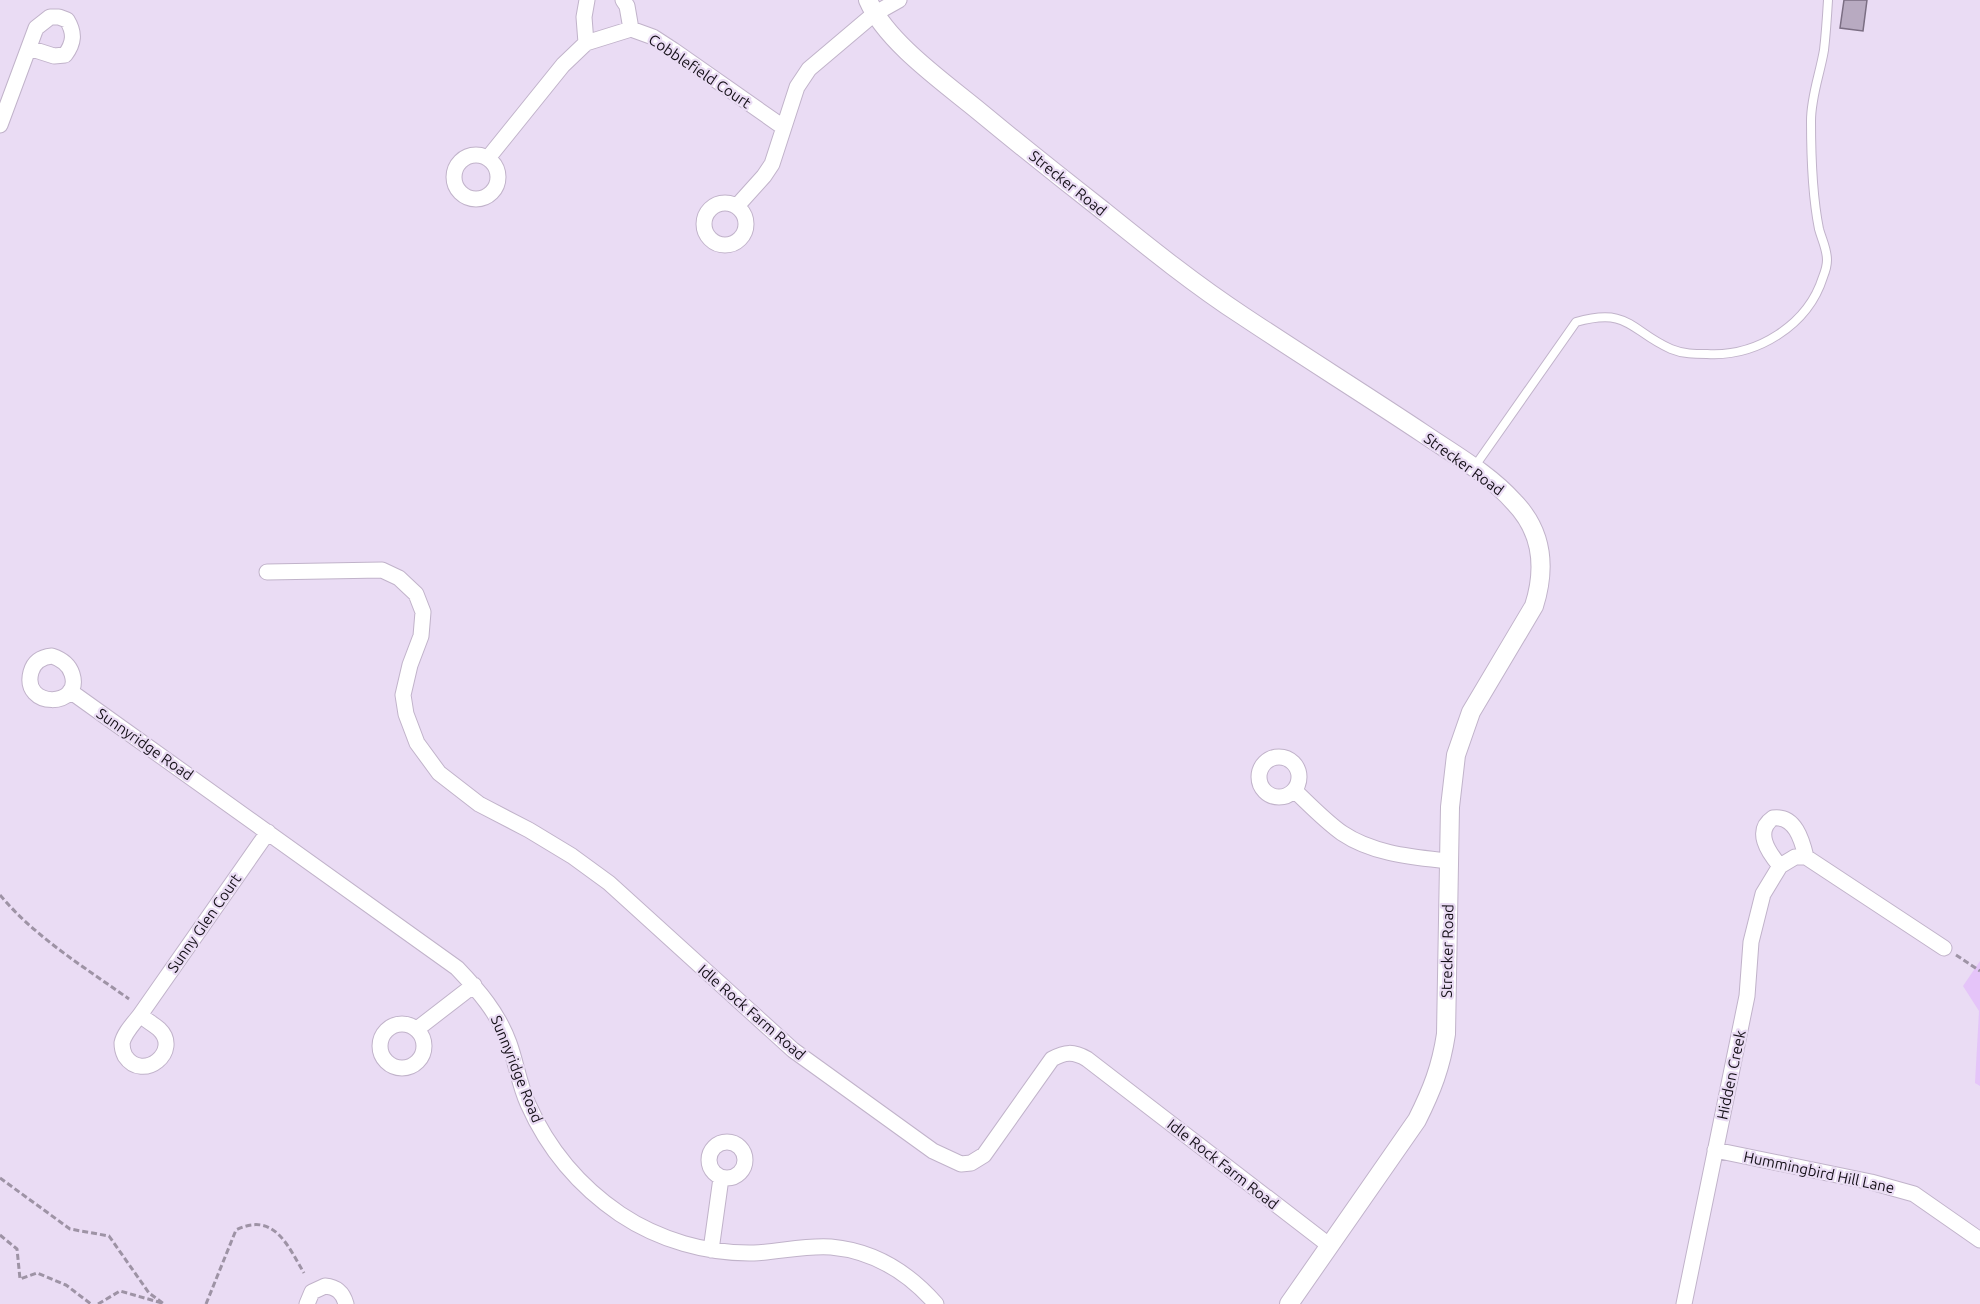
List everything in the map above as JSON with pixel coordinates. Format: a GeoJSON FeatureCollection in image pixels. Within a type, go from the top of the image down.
{"type":"FeatureCollection","features":[{"type":"Feature","properties":{"kind":"street"},"geometry":{"type":"LineString","coordinates":[[586,43],[584,17],[587,0]]}},
{"type":"Feature","properties":{"kind":"street"},"geometry":{"type":"LineString","coordinates":[[623,0],[627,6],[631,29]]}},
{"type":"Feature","properties":{"kind":"street"},"geometry":{"type":"LineString","coordinates":[[737,206],[772,164],[797,87],[809,69],[871,7],[899,0]]}},
{"type":"Feature","properties":{"kind":"street","name":"Strecker Road"},"geometry":{"type":"LineString","coordinates":[[871,7],[902,46],[999,128],[1152,250],[1241,315],[1474,468],[1515,502],[1528,520],[1538,542],[1542,565],[1540,587],[1534,606],[1471,712],[1456,754],[1450,807],[1446,1034],[1442,1062],[1418,1120],[1289,1304]]}},
{"type":"Feature","properties":{"kind":"street","name":"Cobblefield Court"},"geometry":{"type":"LineString","coordinates":[[488,158],[563,65],[586,43],[631,29],[653,37],[674,50],[783,127]]}},
{"type":"Feature","properties":{"kind":"street"},"geometry":{"type":"LineString","coordinates":[[0,126],[29,48]]}},
{"type":"Feature","properties":{"kind":"street","name":"Idle Rock Farm Road"},"geometry":{"type":"LineString","coordinates":[[267,572],[382,570],[399,578],[416,594],[423,612],[421,636],[410,665],[403,695],[406,714],[417,743],[439,773],[478,804],[538,835],[609,883],[793,1050],[933,1151],[961,1164],[970,1163],[984,1155],[1052,1059],[1063,1053],[1076,1053],[1087,1059],[1330,1246]]}},
{"type":"Feature","properties":{"kind":"street","name":"Sunnyridge Road"},"geometry":{"type":"LineString","coordinates":[[70,691],[458,968],[474,985],[498,1018],[509,1043],[527,1102],[542,1131],[556,1154],[596,1196],[643,1227],[664,1237],[711,1250],[752,1253],[830,1247],[874,1258],[896,1267],[914,1281],[936,1304]]}},
{"type":"Feature","properties":{"kind":"street"},"geometry":{"type":"LineString","coordinates":[[1294,790],[1342,833],[1364,844],[1390,852],[1449,861]]}},
{"type":"Feature","properties":{"kind":"street"},"geometry":{"type":"LineString","coordinates":[[1780,866],[1768,852],[1763,834],[1768,822],[1773,818],[1788,820],[1793,825],[1802,839],[1801,857],[1944,948]]}},
{"type":"Feature","properties":{"kind":"street","name":"Sunny Glen Court"},"geometry":{"type":"LineString","coordinates":[[140,1015],[268,832]]}},
{"type":"Feature","properties":{"kind":"street","name":"Hidden Creek"},"geometry":{"type":"LineString","coordinates":[[1684,1304],[1747,996],[1751,942],[1763,894],[1780,866],[1801,857]]}},
{"type":"Feature","properties":{"kind":"street"},"geometry":{"type":"LineString","coordinates":[[417,1029],[474,985]]}},
{"type":"Feature","properties":{"kind":"street","name":"Hummingbird Hill Lane"},"geometry":{"type":"LineString","coordinates":[[1715,1150],[1871,1182],[1914,1194],[1980,1240]]}},
{"type":"Feature","properties":{"kind":"street"},"geometry":{"type":"LineString","coordinates":[[711,1250],[721,1178]]}},
{"type":"Feature","properties":{"kind":"street"},"geometry":{"type":"LineString","coordinates":[[307,1304],[312,1292],[326,1286],[339,1290],[346,1304]]}},
{"type":"Feature","properties":{"kind":"lane"},"geometry":{"type":"LineString","coordinates":[[1474,468],[1576,322],[1605,316],[1617,318],[1674,350],[1686,354],[1709,355],[1732,352],[1761,344],[1791,327],[1811,304],[1821,285],[1827,261],[1815,200],[1811,118],[1816,78],[1823,52],[1828,0]]}},
{"type":"Feature","properties":{"kind":"path"},"geometry":{"type":"LineString","coordinates":[[0,895],[20,918],[129,999]]}},
{"type":"Feature","properties":{"kind":"path"},"geometry":{"type":"LineString","coordinates":[[1944,948],[1980,971]]}},
{"type":"Feature","properties":{"kind":"path"},"geometry":{"type":"LineString","coordinates":[[0,1178],[70,1229],[109,1236],[149,1293],[164,1304]]}},
{"type":"Feature","properties":{"kind":"path"},"geometry":{"type":"LineString","coordinates":[[206,1304],[236,1230],[245,1225],[264,1224],[276,1232],[304,1273]]}},
{"type":"Feature","properties":{"kind":"path"},"geometry":{"type":"LineString","coordinates":[[0,1235],[17,1249],[20,1279],[37,1274],[66,1285],[91,1304]]}},
{"type":"Feature","properties":{"kind":"path"},"geometry":{"type":"LineString","coordinates":[[98,1304],[120,1291],[164,1304]]}},
{"type":"Feature","properties":{"kind":"shaded area"},"geometry":{"type":"Polygon","coordinates":[[[1980,961],[1980,1086],[1975,1083],[1979,1011],[1963,986],[1980,961]]]}},
{"type":"Feature","properties":{"kind":"building"},"geometry":{"type":"Polygon","coordinates":[[[1844,0],[1867,0],[1863,31],[1840,28],[1844,0]]]}}]}
